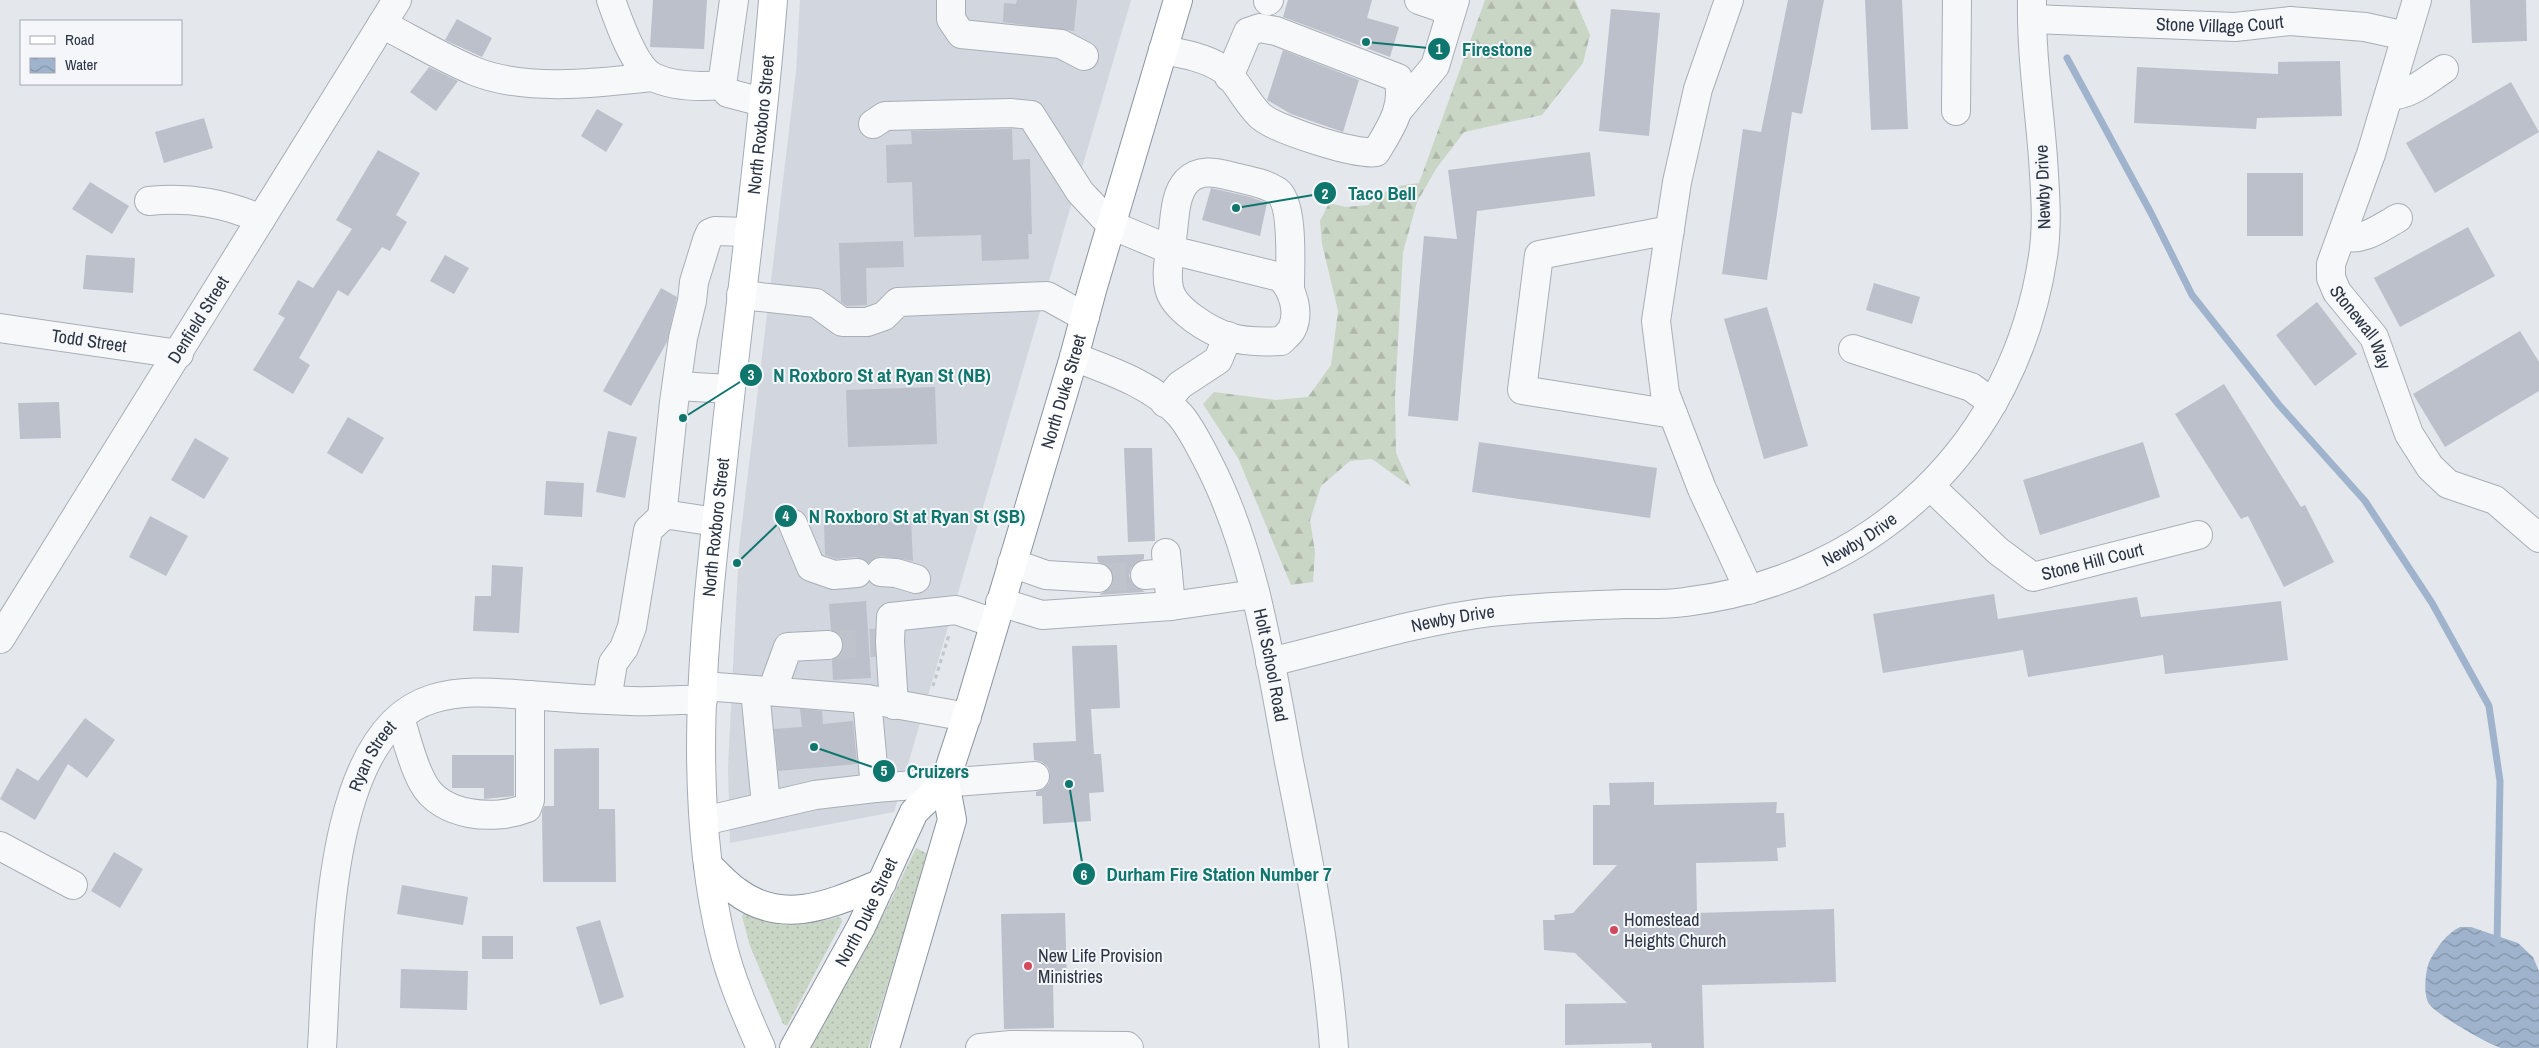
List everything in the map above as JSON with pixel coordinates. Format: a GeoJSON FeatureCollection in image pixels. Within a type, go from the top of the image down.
{"type":"FeatureCollection","features":[{"type":"Feature","properties":{"kind":"main road","name":"North Roxboro Street"},"geometry":{"type":"LineString","coordinates":[[761,1048],[742,1006],[723,946],[708,865],[704,821],[703,693],[716,522],[773,0]]}},
{"type":"Feature","properties":{"kind":"main road","name":"North Duke Street"},"geometry":{"type":"LineString","coordinates":[[794,1048],[825,994],[882,882],[914,812],[945,782],[967,717],[1178,0]]}},
{"type":"Feature","properties":{"kind":"main road","name":"North Duke Street"},"geometry":{"type":"LineString","coordinates":[[885,1048],[952,820],[945,782]]}},
{"type":"Feature","properties":{"kind":"main road"},"geometry":{"type":"LineString","coordinates":[[708,865],[736,892],[749,899],[787,910],[803,910],[829,905],[882,882]]}},
{"type":"Feature","properties":{"kind":"street","name":"Denfield Street"},"geometry":{"type":"LineString","coordinates":[[0,639],[398,0]]}},
{"type":"Feature","properties":{"kind":"street"},"geometry":{"type":"LineString","coordinates":[[611,0],[633,55],[652,77]]}},
{"type":"Feature","properties":{"kind":"street"},"geometry":{"type":"LineString","coordinates":[[734,0],[722,85],[728,93],[762,102]]}},
{"type":"Feature","properties":{"kind":"street"},"geometry":{"type":"LineString","coordinates":[[950,0],[951,19],[961,34],[1061,44],[1084,56]]}},
{"type":"Feature","properties":{"kind":"street"},"geometry":{"type":"LineString","coordinates":[[1163,50],[1197,56],[1224,69],[1263,118],[1322,142],[1367,154],[1376,152],[1400,108],[1435,66],[1453,5],[1419,0]]}},
{"type":"Feature","properties":{"kind":"street"},"geometry":{"type":"LineString","coordinates":[[1729,0],[1698,90],[1677,182],[1656,321],[1665,393],[1702,489],[1749,590]]}},
{"type":"Feature","properties":{"kind":"street"},"geometry":{"type":"LineString","coordinates":[[1956,111],[1958,0]]}},
{"type":"Feature","properties":{"kind":"street","name":"Stonewall Way"},"geometry":{"type":"LineString","coordinates":[[2417,0],[2371,154],[2343,236],[2331,264],[2331,278],[2337,292],[2374,337],[2409,434],[2425,459],[2448,484],[2459,490],[2484,495],[2495,500],[2539,538]]}},
{"type":"Feature","properties":{"kind":"street","name":"Stone Village Court"},"geometry":{"type":"LineString","coordinates":[[2032,10],[2235,27],[2290,21],[2366,27],[2406,36]]}},
{"type":"Feature","properties":{"kind":"street","name":"Newby Drive"},"geometry":{"type":"LineString","coordinates":[[1270,662],[1429,624],[1486,613],[1547,606],[1684,602],[1749,590],[1818,566],[1872,536],[1905,510],[1950,466],[1974,434],[1993,403],[2015,357],[2035,299],[2044,254],[2046,192],[2032,10]]}},
{"type":"Feature","properties":{"kind":"street"},"geometry":{"type":"LineString","coordinates":[[382,24],[475,72],[504,80],[599,83],[652,77],[696,88],[722,85]]}},
{"type":"Feature","properties":{"kind":"street"},"geometry":{"type":"LineString","coordinates":[[1229,77],[1248,32],[1260,28],[1276,31],[1398,78],[1402,90],[1400,108]]}},
{"type":"Feature","properties":{"kind":"street"},"geometry":{"type":"LineString","coordinates":[[2389,95],[2398,96],[2405,93],[2444,69]]}},
{"type":"Feature","properties":{"kind":"street"},"geometry":{"type":"LineString","coordinates":[[873,124],[885,116],[1011,113],[1032,115],[1080,192],[1111,225],[1171,250],[1280,277],[1290,286]]}},
{"type":"Feature","properties":{"kind":"street"},"geometry":{"type":"LineString","coordinates":[[1215,172],[1267,186],[1279,192],[1289,222],[1290,286],[1295,305],[1292,329],[1281,341],[1263,342],[1228,336],[1188,314],[1177,305],[1169,288],[1171,250],[1177,198],[1187,181],[1200,173],[1215,172]]}},
{"type":"Feature","properties":{"kind":"street"},"geometry":{"type":"LineString","coordinates":[[150,200],[174,198],[210,201],[236,208],[261,219]]}},
{"type":"Feature","properties":{"kind":"street"},"geometry":{"type":"LineString","coordinates":[[2343,236],[2354,239],[2365,236],[2398,218]]}},
{"type":"Feature","properties":{"kind":"street"},"geometry":{"type":"LineString","coordinates":[[1670,230],[1539,255],[1522,390],[1673,414]]}},
{"type":"Feature","properties":{"kind":"street"},"geometry":{"type":"LineString","coordinates":[[662,517],[683,338],[692,302],[694,282],[706,240],[710,233],[715,231],[748,232]]}},
{"type":"Feature","properties":{"kind":"street"},"geometry":{"type":"LineString","coordinates":[[740,295],[816,303],[842,322],[867,322],[884,316],[898,302],[1047,296],[1085,317]]}},
{"type":"Feature","properties":{"kind":"street","name":"Todd Street"},"geometry":{"type":"LineString","coordinates":[[0,328],[178,354]]}},
{"type":"Feature","properties":{"kind":"street"},"geometry":{"type":"LineString","coordinates":[[1165,403],[1180,385],[1218,360],[1228,336]]}},
{"type":"Feature","properties":{"kind":"street"},"geometry":{"type":"LineString","coordinates":[[1853,349],[1970,388],[1993,403]]}},
{"type":"Feature","properties":{"kind":"street","name":"Holt School Road"},"geometry":{"type":"LineString","coordinates":[[1074,357],[1123,376],[1178,413],[1190,428],[1217,479],[1240,542],[1255,594],[1270,662],[1323,940],[1334,1048]]}},
{"type":"Feature","properties":{"kind":"street"},"geometry":{"type":"LineString","coordinates":[[677,386],[730,389]]}},
{"type":"Feature","properties":{"kind":"street","name":"Stone Hill Court"},"geometry":{"type":"LineString","coordinates":[[1930,486],[1998,551],[2033,577],[2198,535]]}},
{"type":"Feature","properties":{"kind":"street"},"geometry":{"type":"LineString","coordinates":[[607,700],[613,663],[624,648],[632,627],[648,530],[662,517],[670,515],[716,522]]}},
{"type":"Feature","properties":{"kind":"street"},"geometry":{"type":"LineString","coordinates":[[793,524],[811,567],[834,575],[896,573],[916,579]]}},
{"type":"Feature","properties":{"kind":"street"},"geometry":{"type":"LineString","coordinates":[[1012,563],[1046,575],[1098,578]]}},
{"type":"Feature","properties":{"kind":"street"},"geometry":{"type":"LineString","coordinates":[[1160,567],[1171,606]]}},
{"type":"Feature","properties":{"kind":"street"},"geometry":{"type":"LineString","coordinates":[[894,705],[890,642],[891,617],[956,610],[1042,615],[1171,606],[1255,594]]}},
{"type":"Feature","properties":{"kind":"street"},"geometry":{"type":"LineString","coordinates":[[766,805],[764,690],[788,647],[828,645]]}},
{"type":"Feature","properties":{"kind":"street","name":"Ryan Street"},"geometry":{"type":"LineString","coordinates":[[322,1048],[332,891],[343,826],[368,756],[400,718],[430,699],[449,695],[486,692],[607,700],[764,690],[867,699],[967,717]]}},
{"type":"Feature","properties":{"kind":"street"},"geometry":{"type":"LineString","coordinates":[[400,718],[422,782],[432,796],[456,809],[474,814],[499,815],[516,812],[527,808],[530,800],[530,695]]}},
{"type":"Feature","properties":{"kind":"street"},"geometry":{"type":"LineString","coordinates":[[867,699],[875,788]]}},
{"type":"Feature","properties":{"kind":"street"},"geometry":{"type":"LineString","coordinates":[[704,821],[815,795],[875,788],[1035,776]]}},
{"type":"Feature","properties":{"kind":"street"},"geometry":{"type":"LineString","coordinates":[[0,846],[73,885]]}},
{"type":"Feature","properties":{"kind":"street"},"geometry":{"type":"LineString","coordinates":[[980,1048],[1127,1046],[1128,1048]]}},
{"type":"Feature","properties":{"kind":"path"},"geometry":{"type":"LineString","coordinates":[[926,709],[956,610]]}},
{"type":"Feature","properties":{"kind":"shaded area"},"geometry":{"type":"Polygon","coordinates":[[[800,0],[1131,0],[894,812],[730,843],[728,767],[739,548],[796,72],[800,0]]]}},
{"type":"Feature","properties":{"kind":"green space"},"geometry":{"type":"Polygon","coordinates":[[[1485,0],[1575,0],[1590,35],[1583,63],[1542,115],[1464,132],[1436,169],[1417,202],[1403,252],[1395,397],[1396,453],[1411,487],[1372,459],[1350,461],[1321,486],[1310,520],[1315,552],[1313,582],[1291,585],[1238,458],[1203,404],[1214,392],[1276,400],[1308,397],[1331,365],[1338,311],[1322,244],[1320,221],[1329,203],[1345,207],[1368,205],[1392,187],[1419,183],[1485,0]]]}},
{"type":"Feature","properties":{"kind":"green space"},"geometry":{"type":"Polygon","coordinates":[[[916,848],[928,854],[868,1048],[811,1048],[889,904],[916,848]]]}},
{"type":"Feature","properties":{"kind":"green space"},"geometry":{"type":"Polygon","coordinates":[[[744,913],[768,920],[803,923],[841,918],[842,922],[787,1026],[783,1024],[750,946],[742,916],[744,913]]]}},
{"type":"Feature","properties":{"kind":"water"},"geometry":{"type":"Polygon","coordinates":[[[2460,927],[2471,927],[2518,943],[2533,957],[2539,971],[2539,1048],[2501,1048],[2452,1022],[2429,1004],[2425,982],[2430,960],[2443,941],[2460,927]]]}},
{"type":"Feature","properties":{"kind":"building"},"geometry":{"type":"Polygon","coordinates":[[[653,0],[707,0],[704,49],[650,47],[653,0]]]}},
{"type":"Feature","properties":{"kind":"building"},"geometry":{"type":"Polygon","coordinates":[[[1017,0],[1077,0],[1074,31],[1003,22],[1004,3],[1016,4],[1017,0]]]}},
{"type":"Feature","properties":{"kind":"building"},"geometry":{"type":"Polygon","coordinates":[[[1288,0],[1372,0],[1367,18],[1399,27],[1390,57],[1283,17],[1288,0]]]}},
{"type":"Feature","properties":{"kind":"building"},"geometry":{"type":"Polygon","coordinates":[[[1788,0],[1824,0],[1802,114],[1792,112],[1767,280],[1722,274],[1743,129],[1761,132],[1788,0]]]}},
{"type":"Feature","properties":{"kind":"building"},"geometry":{"type":"Polygon","coordinates":[[[1865,0],[1902,0],[1908,129],[1871,130],[1865,0]]]}},
{"type":"Feature","properties":{"kind":"building"},"geometry":{"type":"Polygon","coordinates":[[[2470,0],[2526,0],[2527,41],[2472,43],[2470,0]]]}},
{"type":"Feature","properties":{"kind":"building"},"geometry":{"type":"Polygon","coordinates":[[[1611,9],[1660,13],[1649,136],[1599,131],[1611,9]]]}},
{"type":"Feature","properties":{"kind":"building"},"geometry":{"type":"Polygon","coordinates":[[[457,19],[492,38],[482,57],[445,40],[457,19]]]}},
{"type":"Feature","properties":{"kind":"building"},"geometry":{"type":"Polygon","coordinates":[[[1283,50],[1359,80],[1343,132],[1291,114],[1267,100],[1283,50]]]}},
{"type":"Feature","properties":{"kind":"building"},"geometry":{"type":"Polygon","coordinates":[[[2340,61],[2342,116],[2257,118],[2256,129],[2134,123],[2137,67],[2278,74],[2278,62],[2340,61]]]}},
{"type":"Feature","properties":{"kind":"building"},"geometry":{"type":"Polygon","coordinates":[[[429,67],[458,81],[436,111],[410,92],[429,67]]]}},
{"type":"Feature","properties":{"kind":"building"},"geometry":{"type":"Polygon","coordinates":[[[2511,82],[2539,132],[2435,193],[2406,143],[2511,82]]]}},
{"type":"Feature","properties":{"kind":"building"},"geometry":{"type":"Polygon","coordinates":[[[597,109],[623,124],[606,152],[581,136],[597,109]]]}},
{"type":"Feature","properties":{"kind":"building"},"geometry":{"type":"Polygon","coordinates":[[[204,118],[213,148],[164,163],[155,132],[204,118]]]}},
{"type":"Feature","properties":{"kind":"building"},"geometry":{"type":"Polygon","coordinates":[[[1012,129],[1013,160],[1030,159],[1032,234],[1028,234],[1029,259],[982,261],[981,235],[914,237],[912,182],[887,183],[886,145],[912,144],[911,131],[1012,129]]]}},
{"type":"Feature","properties":{"kind":"building"},"geometry":{"type":"Polygon","coordinates":[[[378,150],[420,173],[396,215],[407,222],[390,251],[382,247],[348,296],[338,290],[299,358],[310,365],[293,394],[253,370],[285,318],[278,314],[298,280],[313,288],[352,229],[336,220],[378,150]]]}},
{"type":"Feature","properties":{"kind":"building"},"geometry":{"type":"Polygon","coordinates":[[[1590,152],[1595,196],[1477,211],[1458,421],[1408,416],[1424,236],[1457,239],[1448,170],[1590,152]]]}},
{"type":"Feature","properties":{"kind":"building"},"geometry":{"type":"Polygon","coordinates":[[[2247,173],[2303,173],[2303,236],[2247,236],[2247,173]]]}},
{"type":"Feature","properties":{"kind":"building"},"geometry":{"type":"Polygon","coordinates":[[[90,182],[129,206],[112,234],[72,209],[90,182]]]}},
{"type":"Feature","properties":{"kind":"building"},"geometry":{"type":"Polygon","coordinates":[[[1211,188],[1267,203],[1260,236],[1202,220],[1211,188]]]}},
{"type":"Feature","properties":{"kind":"building"},"geometry":{"type":"Polygon","coordinates":[[[2468,227],[2495,276],[2400,327],[2374,278],[2468,227]]]}},
{"type":"Feature","properties":{"kind":"building"},"geometry":{"type":"Polygon","coordinates":[[[903,241],[904,267],[866,268],[867,305],[847,306],[841,302],[839,243],[903,241]]]}},
{"type":"Feature","properties":{"kind":"building"},"geometry":{"type":"Polygon","coordinates":[[[86,255],[135,258],[133,293],[83,289],[86,255]]]}},
{"type":"Feature","properties":{"kind":"building"},"geometry":{"type":"Polygon","coordinates":[[[445,255],[469,268],[454,294],[430,281],[445,255]]]}},
{"type":"Feature","properties":{"kind":"building"},"geometry":{"type":"Polygon","coordinates":[[[1874,283],[1920,297],[1912,324],[1866,310],[1874,283]]]}},
{"type":"Feature","properties":{"kind":"building"},"geometry":{"type":"Polygon","coordinates":[[[661,288],[677,297],[667,342],[631,406],[603,391],[661,288]]]}},
{"type":"Feature","properties":{"kind":"building"},"geometry":{"type":"Polygon","coordinates":[[[2317,302],[2357,354],[2315,386],[2276,335],[2317,302]]]}},
{"type":"Feature","properties":{"kind":"building"},"geometry":{"type":"Polygon","coordinates":[[[1767,307],[1808,446],[1764,459],[1724,319],[1767,307]]]}},
{"type":"Feature","properties":{"kind":"building"},"geometry":{"type":"Polygon","coordinates":[[[2520,331],[2539,362],[2539,391],[2445,447],[2413,394],[2520,331]]]}},
{"type":"Feature","properties":{"kind":"building"},"geometry":{"type":"Polygon","coordinates":[[[2224,384],[2301,507],[2305,505],[2334,562],[2284,587],[2248,516],[2241,519],[2175,414],[2224,384]]]}},
{"type":"Feature","properties":{"kind":"building"},"geometry":{"type":"Polygon","coordinates":[[[935,387],[937,444],[848,447],[846,390],[935,387]]]}},
{"type":"Feature","properties":{"kind":"building"},"geometry":{"type":"Polygon","coordinates":[[[59,402],[61,438],[20,439],[18,403],[59,402]]]}},
{"type":"Feature","properties":{"kind":"building"},"geometry":{"type":"Polygon","coordinates":[[[348,417],[384,438],[362,474],[327,453],[348,417]]]}},
{"type":"Feature","properties":{"kind":"building"},"geometry":{"type":"Polygon","coordinates":[[[608,431],[637,437],[625,498],[596,492],[608,431]]]}},
{"type":"Feature","properties":{"kind":"building"},"geometry":{"type":"Polygon","coordinates":[[[195,438],[229,458],[204,499],[171,480],[195,438]]]}},
{"type":"Feature","properties":{"kind":"building"},"geometry":{"type":"Polygon","coordinates":[[[1479,442],[1657,468],[1650,518],[1472,492],[1479,442]]]}},
{"type":"Feature","properties":{"kind":"building"},"geometry":{"type":"Polygon","coordinates":[[[2143,442],[2160,497],[2040,535],[2023,480],[2143,442]]]}},
{"type":"Feature","properties":{"kind":"building"},"geometry":{"type":"Polygon","coordinates":[[[1124,448],[1152,448],[1155,541],[1128,542],[1124,448]]]}},
{"type":"Feature","properties":{"kind":"building"},"geometry":{"type":"Polygon","coordinates":[[[546,481],[584,483],[582,517],[544,515],[546,481]]]}},
{"type":"Feature","properties":{"kind":"building"},"geometry":{"type":"Polygon","coordinates":[[[150,516],[188,536],[166,576],[129,557],[150,516]]]}},
{"type":"Feature","properties":{"kind":"building"},"geometry":{"type":"Polygon","coordinates":[[[911,521],[913,561],[882,556],[868,563],[856,557],[836,559],[825,555],[824,524],[911,521]]]}},
{"type":"Feature","properties":{"kind":"building"},"geometry":{"type":"Polygon","coordinates":[[[1144,554],[1144,559],[1131,568],[1129,576],[1133,584],[1145,592],[1099,595],[1111,587],[1114,578],[1112,571],[1107,565],[1098,562],[1097,556],[1144,554]]]}},
{"type":"Feature","properties":{"kind":"building"},"geometry":{"type":"Polygon","coordinates":[[[492,565],[523,567],[519,633],[473,631],[475,596],[491,596],[492,565]]]}},
{"type":"Feature","properties":{"kind":"building"},"geometry":{"type":"Polygon","coordinates":[[[1994,594],[1998,619],[2137,597],[2141,617],[2281,601],[2288,660],[2165,674],[2163,655],[2028,677],[2023,650],[1883,673],[1873,614],[1994,594]]]}},
{"type":"Feature","properties":{"kind":"building"},"geometry":{"type":"Polygon","coordinates":[[[866,601],[871,678],[833,680],[832,660],[842,653],[844,644],[841,636],[831,630],[829,604],[866,601]]]}},
{"type":"Feature","properties":{"kind":"building"},"geometry":{"type":"Polygon","coordinates":[[[1117,645],[1120,708],[1091,709],[1094,754],[1101,754],[1104,792],[1089,793],[1091,821],[1043,824],[1042,796],[1036,796],[1036,792],[1043,789],[1049,783],[1050,774],[1048,767],[1042,762],[1034,760],[1033,743],[1076,741],[1072,646],[1117,645]]]}},
{"type":"Feature","properties":{"kind":"building"},"geometry":{"type":"Polygon","coordinates":[[[800,709],[822,711],[823,724],[853,721],[857,764],[778,771],[774,729],[802,727],[800,709]]]}},
{"type":"Feature","properties":{"kind":"building"},"geometry":{"type":"Polygon","coordinates":[[[85,718],[115,740],[87,778],[68,764],[35,820],[0,799],[17,768],[38,781],[85,718]]]}},
{"type":"Feature","properties":{"kind":"building"},"geometry":{"type":"Polygon","coordinates":[[[599,748],[599,809],[615,809],[616,882],[543,882],[542,812],[544,806],[554,806],[554,749],[599,748]]]}},
{"type":"Feature","properties":{"kind":"building"},"geometry":{"type":"Polygon","coordinates":[[[452,755],[514,755],[514,796],[484,799],[484,788],[452,788],[452,755]]]}},
{"type":"Feature","properties":{"kind":"building"},"geometry":{"type":"Polygon","coordinates":[[[1654,782],[1654,805],[1777,802],[1776,813],[1784,813],[1786,847],[1777,848],[1778,861],[1696,863],[1697,913],[1834,909],[1836,982],[1702,985],[1704,1048],[1652,1048],[1651,1043],[1565,1045],[1565,1004],[1627,1003],[1575,953],[1544,950],[1543,920],[1555,920],[1554,915],[1573,913],[1617,865],[1593,865],[1593,805],[1610,805],[1609,783],[1654,782]]]}},
{"type":"Feature","properties":{"kind":"building"},"geometry":{"type":"Polygon","coordinates":[[[114,852],[143,869],[120,908],[91,891],[114,852]]]}},
{"type":"Feature","properties":{"kind":"building"},"geometry":{"type":"Polygon","coordinates":[[[402,885],[468,897],[463,925],[397,914],[402,885]]]}},
{"type":"Feature","properties":{"kind":"building"},"geometry":{"type":"Polygon","coordinates":[[[1065,913],[1067,982],[1053,982],[1054,1028],[1004,1029],[1001,914],[1065,913]]]}},
{"type":"Feature","properties":{"kind":"building"},"geometry":{"type":"Polygon","coordinates":[[[600,920],[624,997],[600,1005],[576,927],[600,920]]]}},
{"type":"Feature","properties":{"kind":"building"},"geometry":{"type":"Polygon","coordinates":[[[482,936],[513,936],[513,959],[482,959],[482,936]]]}},
{"type":"Feature","properties":{"kind":"building"},"geometry":{"type":"Polygon","coordinates":[[[401,969],[468,971],[467,1010],[400,1008],[401,969]]]}},
{"type":"Feature","properties":{"kind":"waterway"},"geometry":{"type":"LineString","coordinates":[[2067,58],[2151,213],[2192,295],[2279,405],[2365,501],[2432,603],[2489,706],[2500,781],[2497,944]]}},
{"type":"Feature","properties":{"kind":"tunnel"},"geometry":{"type":"LineString","coordinates":[[1098,578],[1145,575]]}},
{"type":"Feature","properties":{"kind":"tunnel"},"geometry":{"type":"LineString","coordinates":[[828,645],[890,642]]}},
{"type":"Feature","properties":{"kind":"place","name":"Firestone"},"geometry":{"type":"Point","coordinates":[1366,42]}},
{"type":"Feature","properties":{"kind":"place","name":"Taco Bell"},"geometry":{"type":"Point","coordinates":[1236,208]}},
{"type":"Feature","properties":{"kind":"place","name":"N Roxboro St at Ryan St (NB)"},"geometry":{"type":"Point","coordinates":[683,418]}},
{"type":"Feature","properties":{"kind":"place","name":"N Roxboro St at Ryan St (SB)"},"geometry":{"type":"Point","coordinates":[737,563]}},
{"type":"Feature","properties":{"kind":"place","name":"Cruizers"},"geometry":{"type":"Point","coordinates":[814,747]}},
{"type":"Feature","properties":{"kind":"place","name":"Durham Fire Station Number 7"},"geometry":{"type":"Point","coordinates":[1069,784]}},
{"type":"Feature","properties":{"kind":"place","name":"Homestead Heights Church"},"geometry":{"type":"Point","coordinates":[1614,930]}},
{"type":"Feature","properties":{"kind":"place","name":"New Life Provision Ministries"},"geometry":{"type":"Point","coordinates":[1028,966]}}]}
